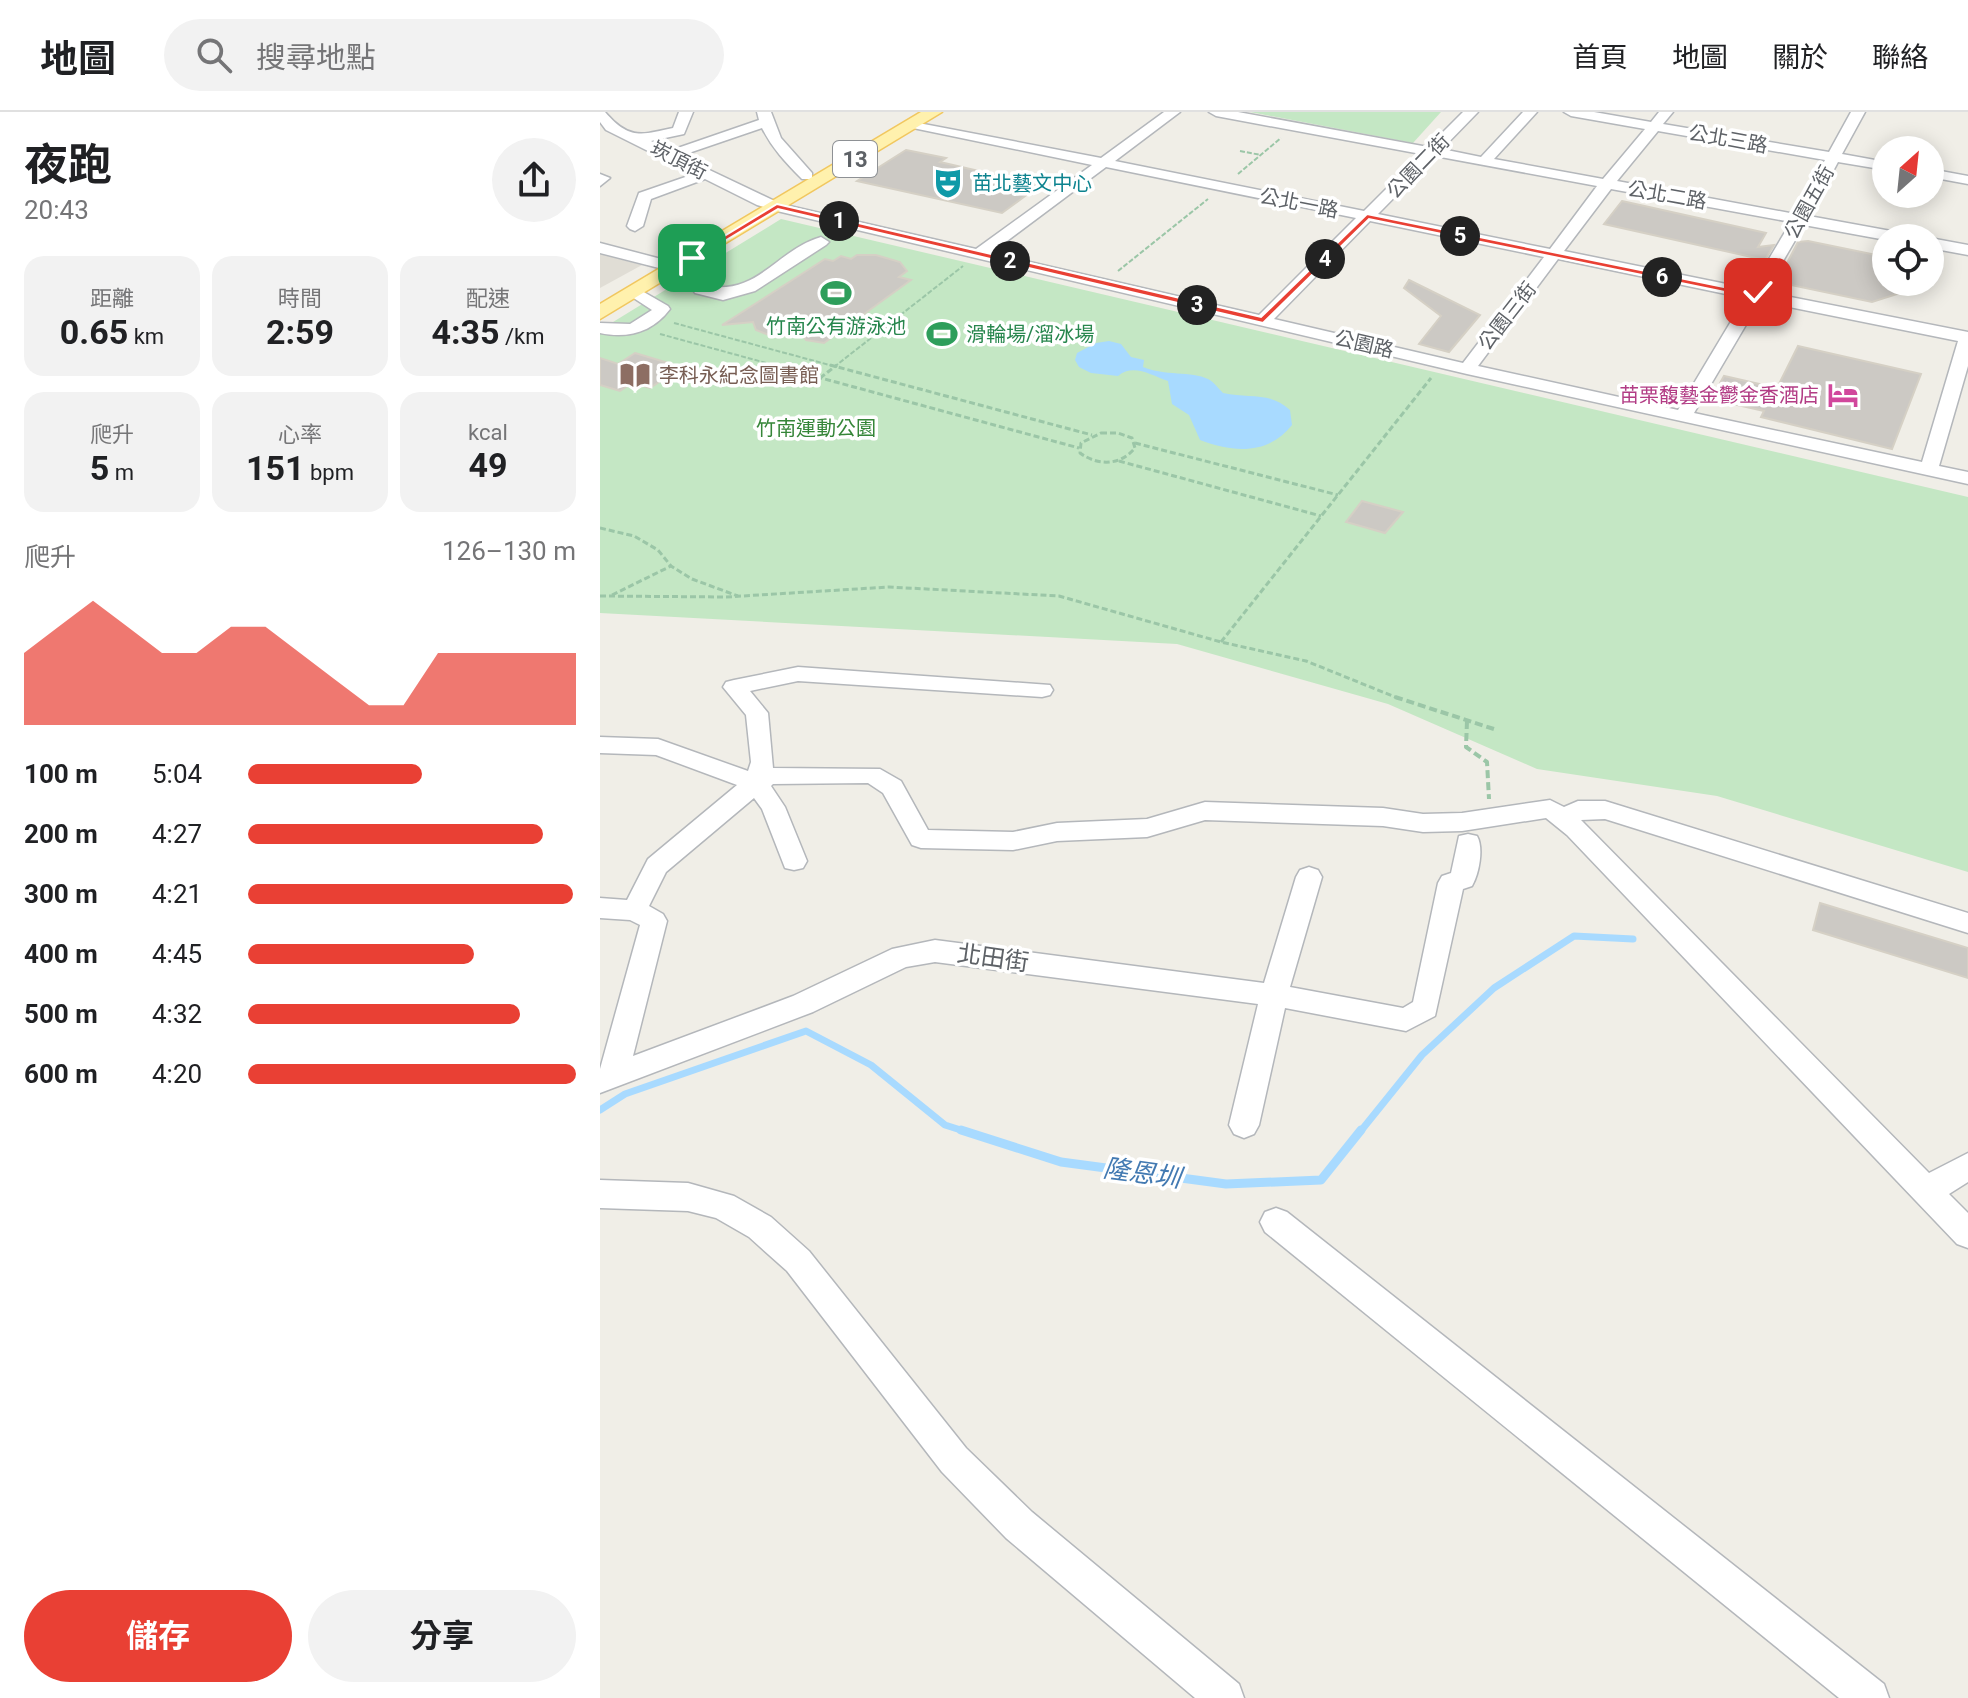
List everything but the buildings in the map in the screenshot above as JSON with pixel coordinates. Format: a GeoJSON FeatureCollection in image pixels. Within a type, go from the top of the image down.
{"type":"FeatureCollection","features":[{"type":"Feature","properties":{"kind":"main road","name":"13"},"geometry":{"type":"LineString","coordinates":[[600,298],[770,204],[807,176],[914,118],[933,112]]}},
{"type":"Feature","properties":{"kind":"main road","name":"13"},"geometry":{"type":"LineString","coordinates":[[600,313],[770,204],[914,118]]}},
{"type":"Feature","properties":{"kind":"street"},"geometry":{"type":"LineString","coordinates":[[638,140],[679,131],[686,112]]}},
{"type":"Feature","properties":{"kind":"street"},"geometry":{"type":"LineString","coordinates":[[979,254],[1173,112]]}},
{"type":"Feature","properties":{"kind":"street","name":"公北二路"},"geometry":{"type":"LineString","coordinates":[[1216,112],[1872,232]]}},
{"type":"Feature","properties":{"kind":"street","name":"公園二街"},"geometry":{"type":"LineString","coordinates":[[1263,320],[1471,112]]}},
{"type":"Feature","properties":{"kind":"street"},"geometry":{"type":"LineString","coordinates":[[1484,162],[1530,112]]}},
{"type":"Feature","properties":{"kind":"street","name":"公北三路"},"geometry":{"type":"LineString","coordinates":[[1571,112],[1872,164]]}},
{"type":"Feature","properties":{"kind":"street","name":"公園三街"},"geometry":{"type":"LineString","coordinates":[[1467,369],[1606,185],[1666,112]]}},
{"type":"Feature","properties":{"kind":"street","name":"公園五街"},"geometry":{"type":"LineString","coordinates":[[1684,415],[1800,219],[1858,112]]}},
{"type":"Feature","properties":{"kind":"street","name":"崁頂街"},"geometry":{"type":"LineString","coordinates":[[600,114],[608,124],[638,140],[770,204]]}},
{"type":"Feature","properties":{"kind":"street"},"geometry":{"type":"LineString","coordinates":[[670,155],[765,117],[784,153],[807,176]]}},
{"type":"Feature","properties":{"kind":"street","name":"公北一路"},"geometry":{"type":"LineString","coordinates":[[914,118],[1104,163],[1968,338]]}},
{"type":"Feature","properties":{"kind":"street"},"geometry":{"type":"LineString","coordinates":[[635,226],[644,196],[706,174]]}},
{"type":"Feature","properties":{"kind":"street"},"geometry":{"type":"LineString","coordinates":[[1944,176],[1968,180]]}},
{"type":"Feature","properties":{"kind":"street","name":"公園路"},"geometry":{"type":"LineString","coordinates":[[770,204],[1467,369],[1968,478]]}},
{"type":"Feature","properties":{"kind":"street"},"geometry":{"type":"LineString","coordinates":[[701,290],[723,295],[749,288],[821,242]]}},
{"type":"Feature","properties":{"kind":"street"},"geometry":{"type":"LineString","coordinates":[[1944,246],[1968,250]]}},
{"type":"Feature","properties":{"kind":"street"},"geometry":{"type":"LineString","coordinates":[[600,248],[659,263]]}},
{"type":"Feature","properties":{"kind":"street"},"geometry":{"type":"LineString","coordinates":[[600,328],[620,333],[638,328],[662,309],[635,292]]}},
{"type":"Feature","properties":{"kind":"street"},"geometry":{"type":"LineString","coordinates":[[1929,469],[1968,338]]}},
{"type":"Feature","properties":{"kind":"street"},"geometry":{"type":"LineString","coordinates":[[756,783],[763,762],[757,713],[734,687],[798,674],[1042,690]]}},
{"type":"Feature","properties":{"kind":"street"},"geometry":{"type":"LineString","coordinates":[[600,745],[658,747],[756,783],[773,807],[794,861]]}},
{"type":"Feature","properties":{"kind":"street"},"geometry":{"type":"LineString","coordinates":[[634,910],[657,866],[756,783],[769,776],[872,775],[892,787],[921,839],[1013,841],[1057,832],[1147,828],[1205,811],[1383,817],[1423,823],[1550,809],[1587,840],[1968,1234]]}},
{"type":"Feature","properties":{"kind":"street"},"geometry":{"type":"LineString","coordinates":[[1563,819],[1578,810],[1605,810],[1968,923]]}},
{"type":"Feature","properties":{"kind":"street","name":"北田街"},"geometry":{"type":"LineString","coordinates":[[607,1078],[803,1004],[901,957],[935,951],[1274,995],[1406,1020],[1425,1008],[1451,883],[1463,879],[1468,843]]}},
{"type":"Feature","properties":{"kind":"street"},"geometry":{"type":"LineString","coordinates":[[1244,1125],[1274,995],[1309,877]]}},
{"type":"Feature","properties":{"kind":"street"},"geometry":{"type":"LineString","coordinates":[[600,908],[634,910],[654,921],[607,1078]]}},
{"type":"Feature","properties":{"kind":"street"},"geometry":{"type":"LineString","coordinates":[[1927,1191],[1968,1166]]}},
{"type":"Feature","properties":{"kind":"street"},"geometry":{"type":"LineString","coordinates":[[600,1194],[688,1197],[723,1206],[760,1227],[798,1261],[954,1460],[1019,1525],[1225,1698]]}},
{"type":"Feature","properties":{"kind":"street"},"geometry":{"type":"LineString","coordinates":[[1276,1222],[1870,1698]]}},
{"type":"Feature","properties":{"kind":"path"},"geometry":{"type":"LineString","coordinates":[[1230,181],[1289,132]]}},
{"type":"Feature","properties":{"kind":"path"},"geometry":{"type":"LineString","coordinates":[[1240,151],[1261,155]]}},
{"type":"Feature","properties":{"kind":"path"},"geometry":{"type":"LineString","coordinates":[[1103,283],[1213,195]]}},
{"type":"Feature","properties":{"kind":"path"},"geometry":{"type":"LineString","coordinates":[[820,378],[979,254]]}},
{"type":"Feature","properties":{"kind":"path"},"geometry":{"type":"LineString","coordinates":[[654,318],[1092,435],[1118,433],[1135,443],[1338,495]]}},
{"type":"Feature","properties":{"kind":"path"},"geometry":{"type":"LineString","coordinates":[[638,328],[1079,448]]}},
{"type":"Feature","properties":{"kind":"path"},"geometry":{"type":"LineString","coordinates":[[1221,642],[1431,378]]}},
{"type":"Feature","properties":{"kind":"path"},"geometry":{"type":"LineString","coordinates":[[1079,448],[1092,435]]}},
{"type":"Feature","properties":{"kind":"path"},"geometry":{"type":"LineString","coordinates":[[1119,461],[1133,453],[1135,443]]}},
{"type":"Feature","properties":{"kind":"path"},"geometry":{"type":"LineString","coordinates":[[1079,448],[1080,453],[1091,461],[1119,461],[1321,516]]}},
{"type":"Feature","properties":{"kind":"path"},"geometry":{"type":"LineString","coordinates":[[600,528],[634,536],[658,550],[671,566],[692,579],[740,597]]}},
{"type":"Feature","properties":{"kind":"path"},"geometry":{"type":"LineString","coordinates":[[611,596],[671,566]]}},
{"type":"Feature","properties":{"kind":"path"},"geometry":{"type":"LineString","coordinates":[[600,596],[740,597],[889,587],[1059,596],[1221,642],[1306,661],[1421,707],[1497,730]]}},
{"type":"Feature","properties":{"kind":"path"},"geometry":{"type":"LineString","coordinates":[[1467,721],[1466,747],[1487,762],[1490,818]]}},
{"type":"Feature","properties":{"kind":"shaded area"},"geometry":{"type":"Polygon","coordinates":[[[600,254],[642,265],[600,288],[600,254]]]}},
{"type":"Feature","properties":{"kind":"green space"},"geometry":{"type":"Polygon","coordinates":[[[1250,112],[1441,112],[1413,143],[1250,112]]]}},
{"type":"Feature","properties":{"kind":"green space","name":"竹南運動公園"},"geometry":{"type":"Polygon","coordinates":[[[781,219],[1968,497],[1968,872],[1717,796],[1537,769],[1388,704],[1177,644],[600,613],[600,330],[781,219]]]}},
{"type":"Feature","properties":{"kind":"water"},"geometry":{"type":"Polygon","coordinates":[[[1109,341],[1121,344],[1131,357],[1144,360],[1143,367],[1208,379],[1223,393],[1274,400],[1290,410],[1292,425],[1272,442],[1250,449],[1225,447],[1200,440],[1189,415],[1172,404],[1168,381],[1136,370],[1118,376],[1091,373],[1079,367],[1075,360],[1077,353],[1096,343],[1109,341]]]}},
{"type":"Feature","properties":{"kind":"waterway","name":"隆恩圳"},"geometry":{"type":"LineString","coordinates":[[1360,1132],[1422,1055],[1494,988],[1574,936],[1633,939]]}},
{"type":"Feature","properties":{"kind":"waterway","name":"隆恩圳"},"geometry":{"type":"LineString","coordinates":[[600,1110],[625,1094],[806,1031],[871,1065],[945,1125],[967,1132]]}},
{"type":"Feature","properties":{"kind":"waterway","name":"隆恩圳"},"geometry":{"type":"LineString","coordinates":[[961,1130],[1061,1162],[1226,1184],[1321,1180],[1361,1130]]}},
{"type":"Feature","properties":{"kind":"place","name":"苗北藝文中心"},"geometry":{"type":"Point","coordinates":[948,183]}},
{"type":"Feature","properties":{"kind":"place","name":"竹南公有游泳池"},"geometry":{"type":"Point","coordinates":[836,293]}},
{"type":"Feature","properties":{"kind":"place","name":"滑輪場/溜冰場"},"geometry":{"type":"Point","coordinates":[942,334]}},
{"type":"Feature","properties":{"kind":"place","name":"李科永紀念圖書館"},"geometry":{"type":"Point","coordinates":[635,375]}},
{"type":"Feature","properties":{"kind":"place","name":"苗栗馥藝金鬱金香酒店"},"geometry":{"type":"Point","coordinates":[1843,395]}},
{"type":"Feature","properties":{"kind":"route"},"geometry":{"type":"LineString","coordinates":[[692,258],[777,207],[1263,320],[1367,217],[1754,295],[1758,292]]}}]}
